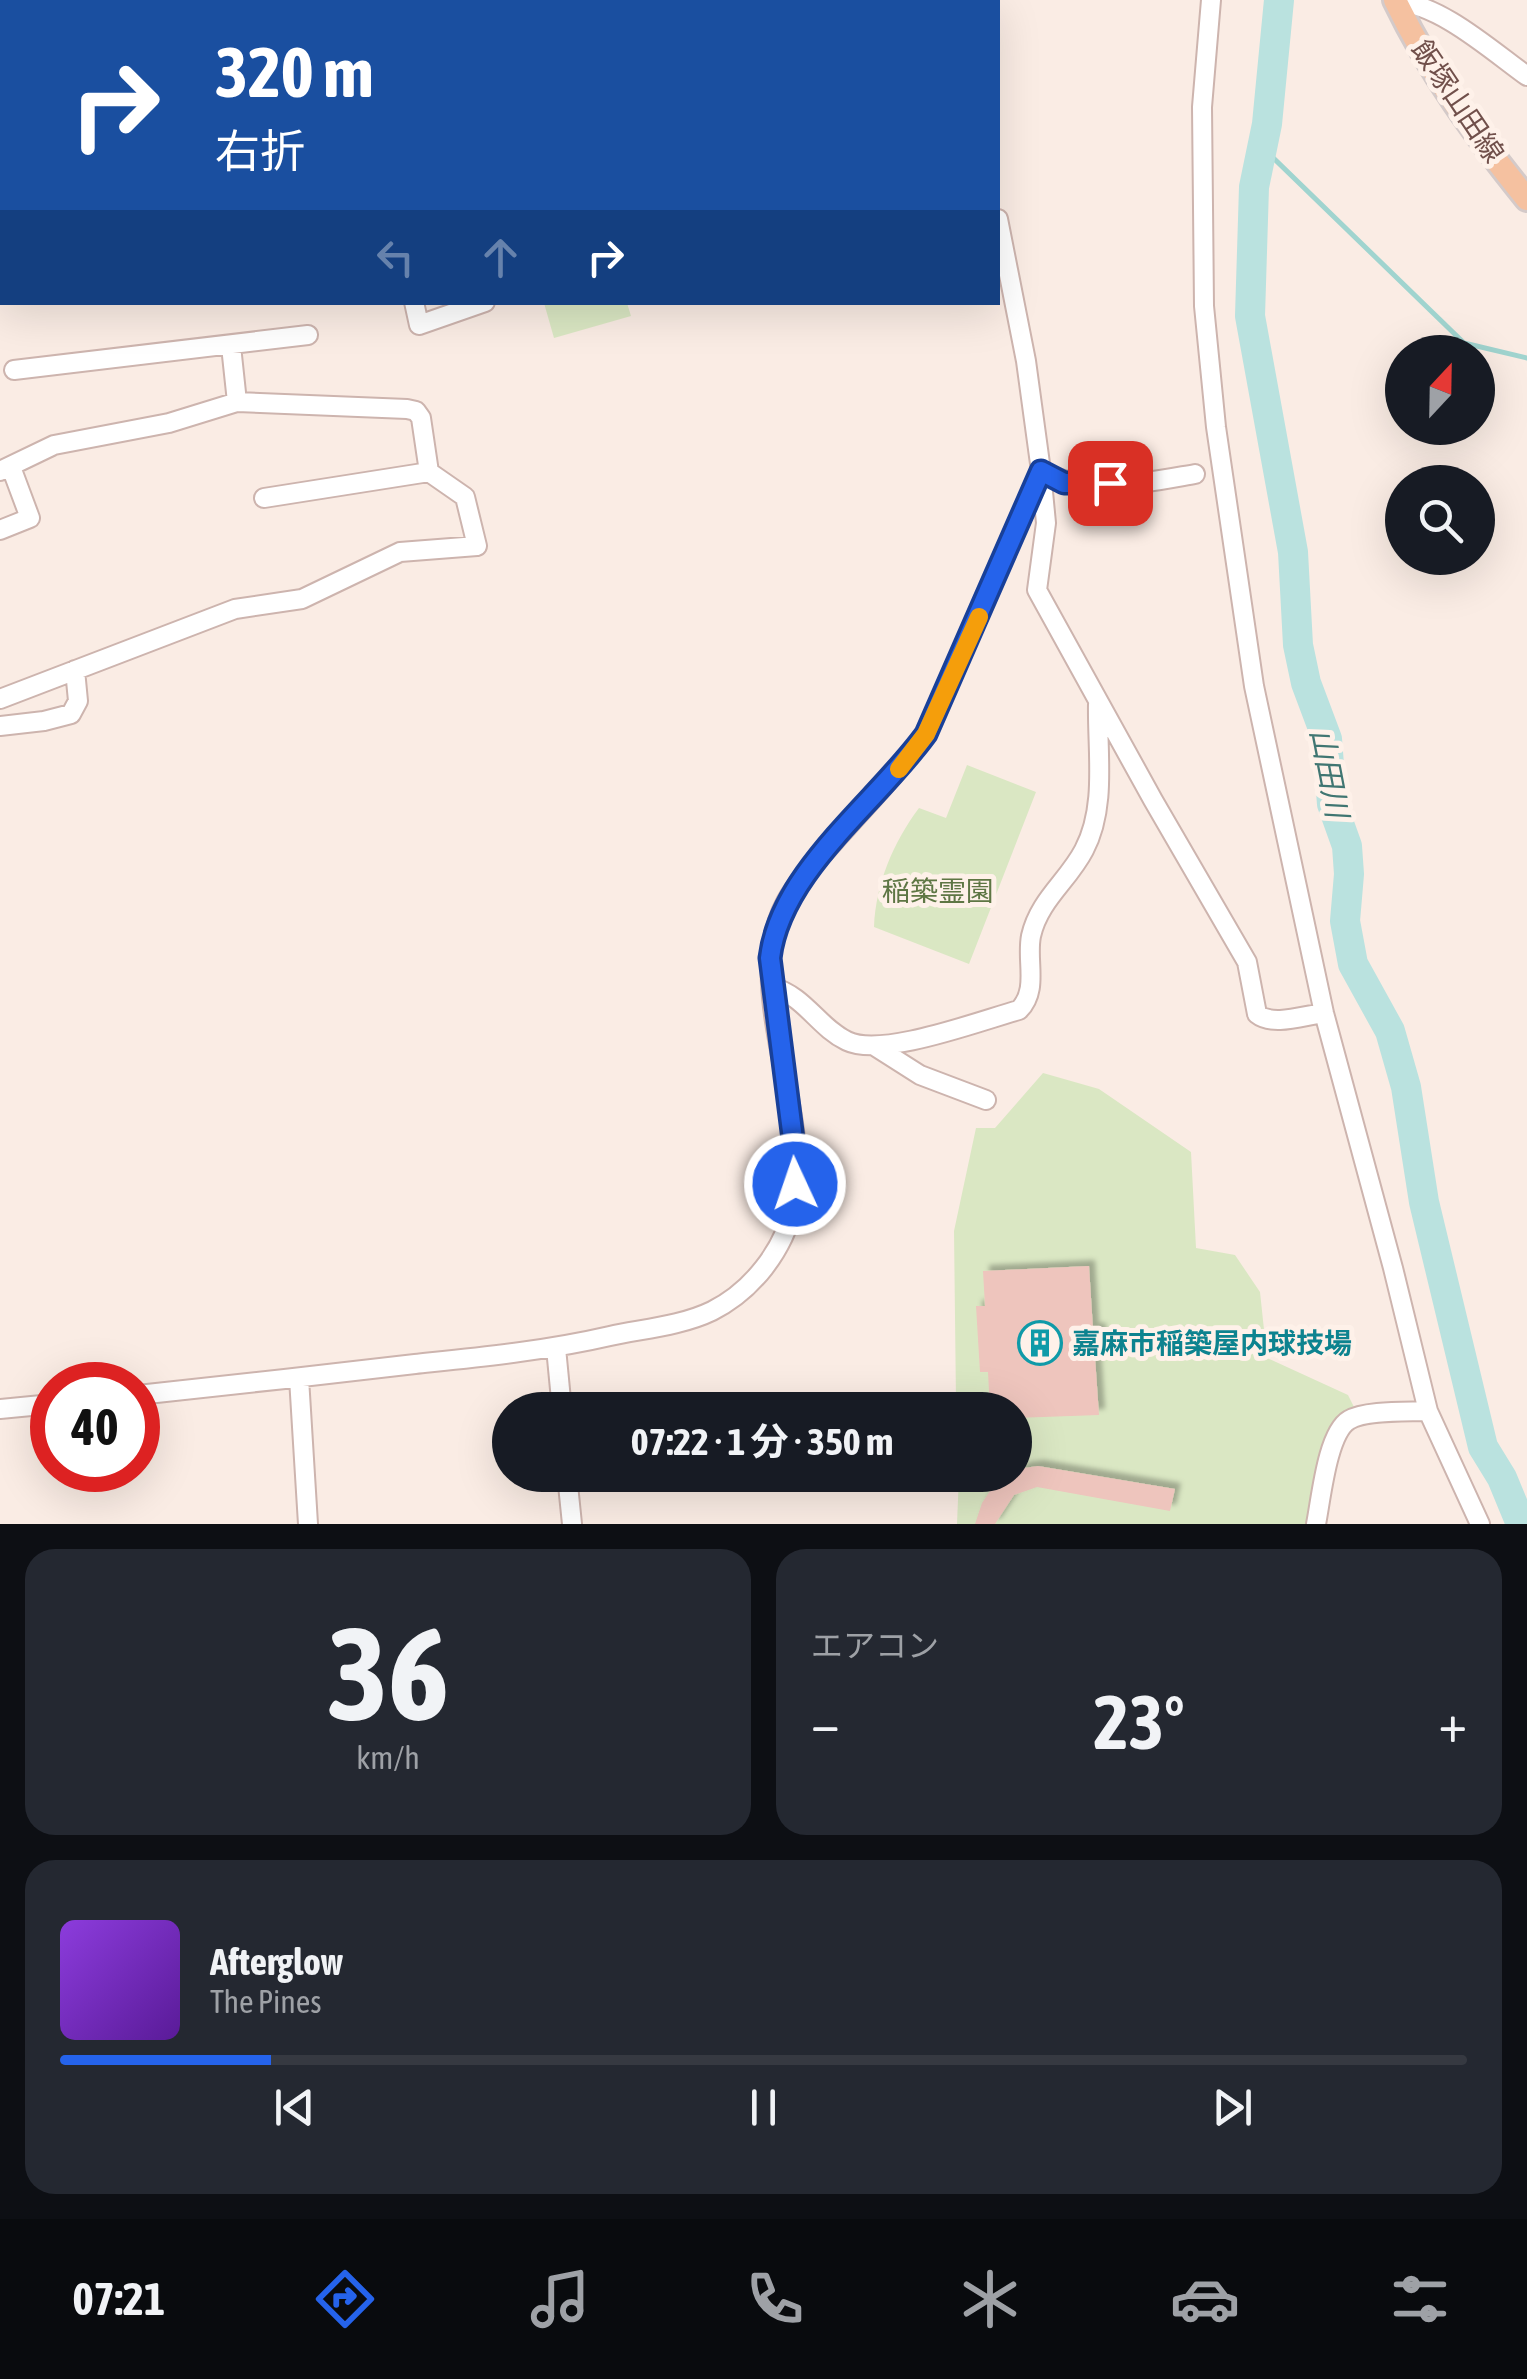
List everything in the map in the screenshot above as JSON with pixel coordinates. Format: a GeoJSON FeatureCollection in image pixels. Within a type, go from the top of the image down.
{"type":"FeatureCollection","features":[{"type":"Feature","properties":{"kind":"main road","name":"飯塚山田線"},"geometry":{"type":"LineString","coordinates":[[1395,1],[1456,109],[1527,199]]}},
{"type":"Feature","properties":{"kind":"street"},"geometry":{"type":"LineString","coordinates":[[1211,0],[1202,107],[1204,306],[1216,426],[1254,686],[1324,1012],[1428,1411],[1480,1524]]}},
{"type":"Feature","properties":{"kind":"street"},"geometry":{"type":"LineString","coordinates":[[1395,1],[1412,2],[1436,13],[1527,76]]}},
{"type":"Feature","properties":{"kind":"street"},"geometry":{"type":"LineString","coordinates":[[1000,229],[1026,360],[1041,471],[1046,523],[1037,590],[1247,962],[1257,1014],[1264,1020],[1274,1020],[1324,1012]]}},
{"type":"Feature","properties":{"kind":"street"},"geometry":{"type":"LineString","coordinates":[[415,305],[420,325],[477,305]]}},
{"type":"Feature","properties":{"kind":"street"},"geometry":{"type":"LineString","coordinates":[[14,370],[308,335]]}},
{"type":"Feature","properties":{"kind":"street"},"geometry":{"type":"LineString","coordinates":[[232,346],[237,402]]}},
{"type":"Feature","properties":{"kind":"street"},"geometry":{"type":"LineString","coordinates":[[0,530],[30,518],[5,469],[54,445],[168,423],[237,402],[416,412],[421,418],[429,472]]}},
{"type":"Feature","properties":{"kind":"street"},"geometry":{"type":"LineString","coordinates":[[1041,471],[1064,483],[1110,483],[1125,487],[1195,474]]}},
{"type":"Feature","properties":{"kind":"street"},"geometry":{"type":"LineString","coordinates":[[160,1392],[556,1348],[680,1321],[712,1311],[743,1290],[772,1258],[794,1204],[796,1163],[772,987],[773,934],[802,877],[905,763],[926,734],[1041,471]]}},
{"type":"Feature","properties":{"kind":"street"},"geometry":{"type":"LineString","coordinates":[[0,698],[235,609],[302,599],[400,552],[477,546],[465,497],[429,472],[264,498]]}},
{"type":"Feature","properties":{"kind":"street"},"geometry":{"type":"LineString","coordinates":[[0,726],[44,722],[71,714],[78,700],[76,670]]}},
{"type":"Feature","properties":{"kind":"street"},"geometry":{"type":"LineString","coordinates":[[876,1047],[1019,1010],[1028,1002],[1030,938],[1040,910],[1082,854],[1096,826],[1098,702]]}},
{"type":"Feature","properties":{"kind":"street"},"geometry":{"type":"LineString","coordinates":[[772,987],[786,991],[804,1004],[844,1040],[876,1047],[920,1076],[986,1100]]}},
{"type":"Feature","properties":{"kind":"street"},"geometry":{"type":"LineString","coordinates":[[556,1348],[560,1392]]}},
{"type":"Feature","properties":{"kind":"street"},"geometry":{"type":"LineString","coordinates":[[299,1378],[308,1524]]}},
{"type":"Feature","properties":{"kind":"street"},"geometry":{"type":"LineString","coordinates":[[0,1409],[30,1406]]}},
{"type":"Feature","properties":{"kind":"street"},"geometry":{"type":"LineString","coordinates":[[1316,1524],[1333,1442],[1340,1428],[1361,1416],[1428,1411]]}},
{"type":"Feature","properties":{"kind":"street"},"geometry":{"type":"LineString","coordinates":[[569,1492],[572,1524]]}},
{"type":"Feature","properties":{"kind":"green space"},"geometry":{"type":"Polygon","coordinates":[[[545,305],[628,305],[631,316],[554,338],[545,305]]]}},
{"type":"Feature","properties":{"kind":"green space","name":"稲築霊園"},"geometry":{"type":"Polygon","coordinates":[[[967,765],[1036,792],[969,964],[874,927],[882,879],[901,835],[919,808],[946,818],[967,765]]]}},
{"type":"Feature","properties":{"kind":"green space"},"geometry":{"type":"Polygon","coordinates":[[[1043,1073],[1099,1089],[1191,1152],[1196,1248],[1235,1255],[1260,1292],[1267,1358],[1348,1395],[1356,1411],[1328,1439],[1313,1524],[957,1524],[958,1492],[1032,1492],[1032,1392],[956,1392],[954,1231],[976,1128],[995,1128],[1043,1073]]]}},
{"type":"Feature","properties":{"kind":"building","name":"嘉麻市稲築屋内球技場"},"geometry":{"type":"Polygon","coordinates":[[[1089,1266],[1093,1329],[1100,1329],[1102,1356],[1095,1357],[1099,1415],[1032,1417],[1032,1392],[989,1392],[988,1372],[980,1372],[976,1306],[985,1306],[983,1271],[1089,1266]]]}},
{"type":"Feature","properties":{"kind":"building"},"geometry":{"type":"Polygon","coordinates":[[[1032,1467],[1175,1489],[1170,1511],[1032,1489],[1032,1467]]]}},
{"type":"Feature","properties":{"kind":"building"},"geometry":{"type":"Polygon","coordinates":[[[989,1492],[1023,1492],[1014,1495],[995,1524],[975,1524],[989,1492]]]}},
{"type":"Feature","properties":{"kind":"waterway","name":"山田川"},"geometry":{"type":"LineString","coordinates":[[1279,0],[1267,124],[1254,187],[1250,316],[1293,552],[1298,645],[1306,683],[1327,739],[1332,804],[1347,846],[1345,921],[1353,964],[1390,1031],[1406,1087],[1424,1202],[1483,1447],[1502,1478],[1521,1524]]}},
{"type":"Feature","properties":{"kind":"waterway"},"geometry":{"type":"LineString","coordinates":[[1262,147],[1464,343],[1527,358]]}},
{"type":"Feature","properties":{"kind":"slow traffic"},"geometry":{"type":"LineString","coordinates":[[899,769],[926,734],[979,617]]}},
{"type":"Feature","properties":{"kind":"place","name":"嘉麻市稲築屋内球技場"},"geometry":{"type":"Point","coordinates":[1040,1343]}},
{"type":"Feature","properties":{"kind":"route"},"geometry":{"type":"LineString","coordinates":[[795,1184],[796,1163],[770,958],[773,934],[785,904],[802,877],[905,763],[926,734],[1041,471],[1064,483],[1110,483]]}}]}
